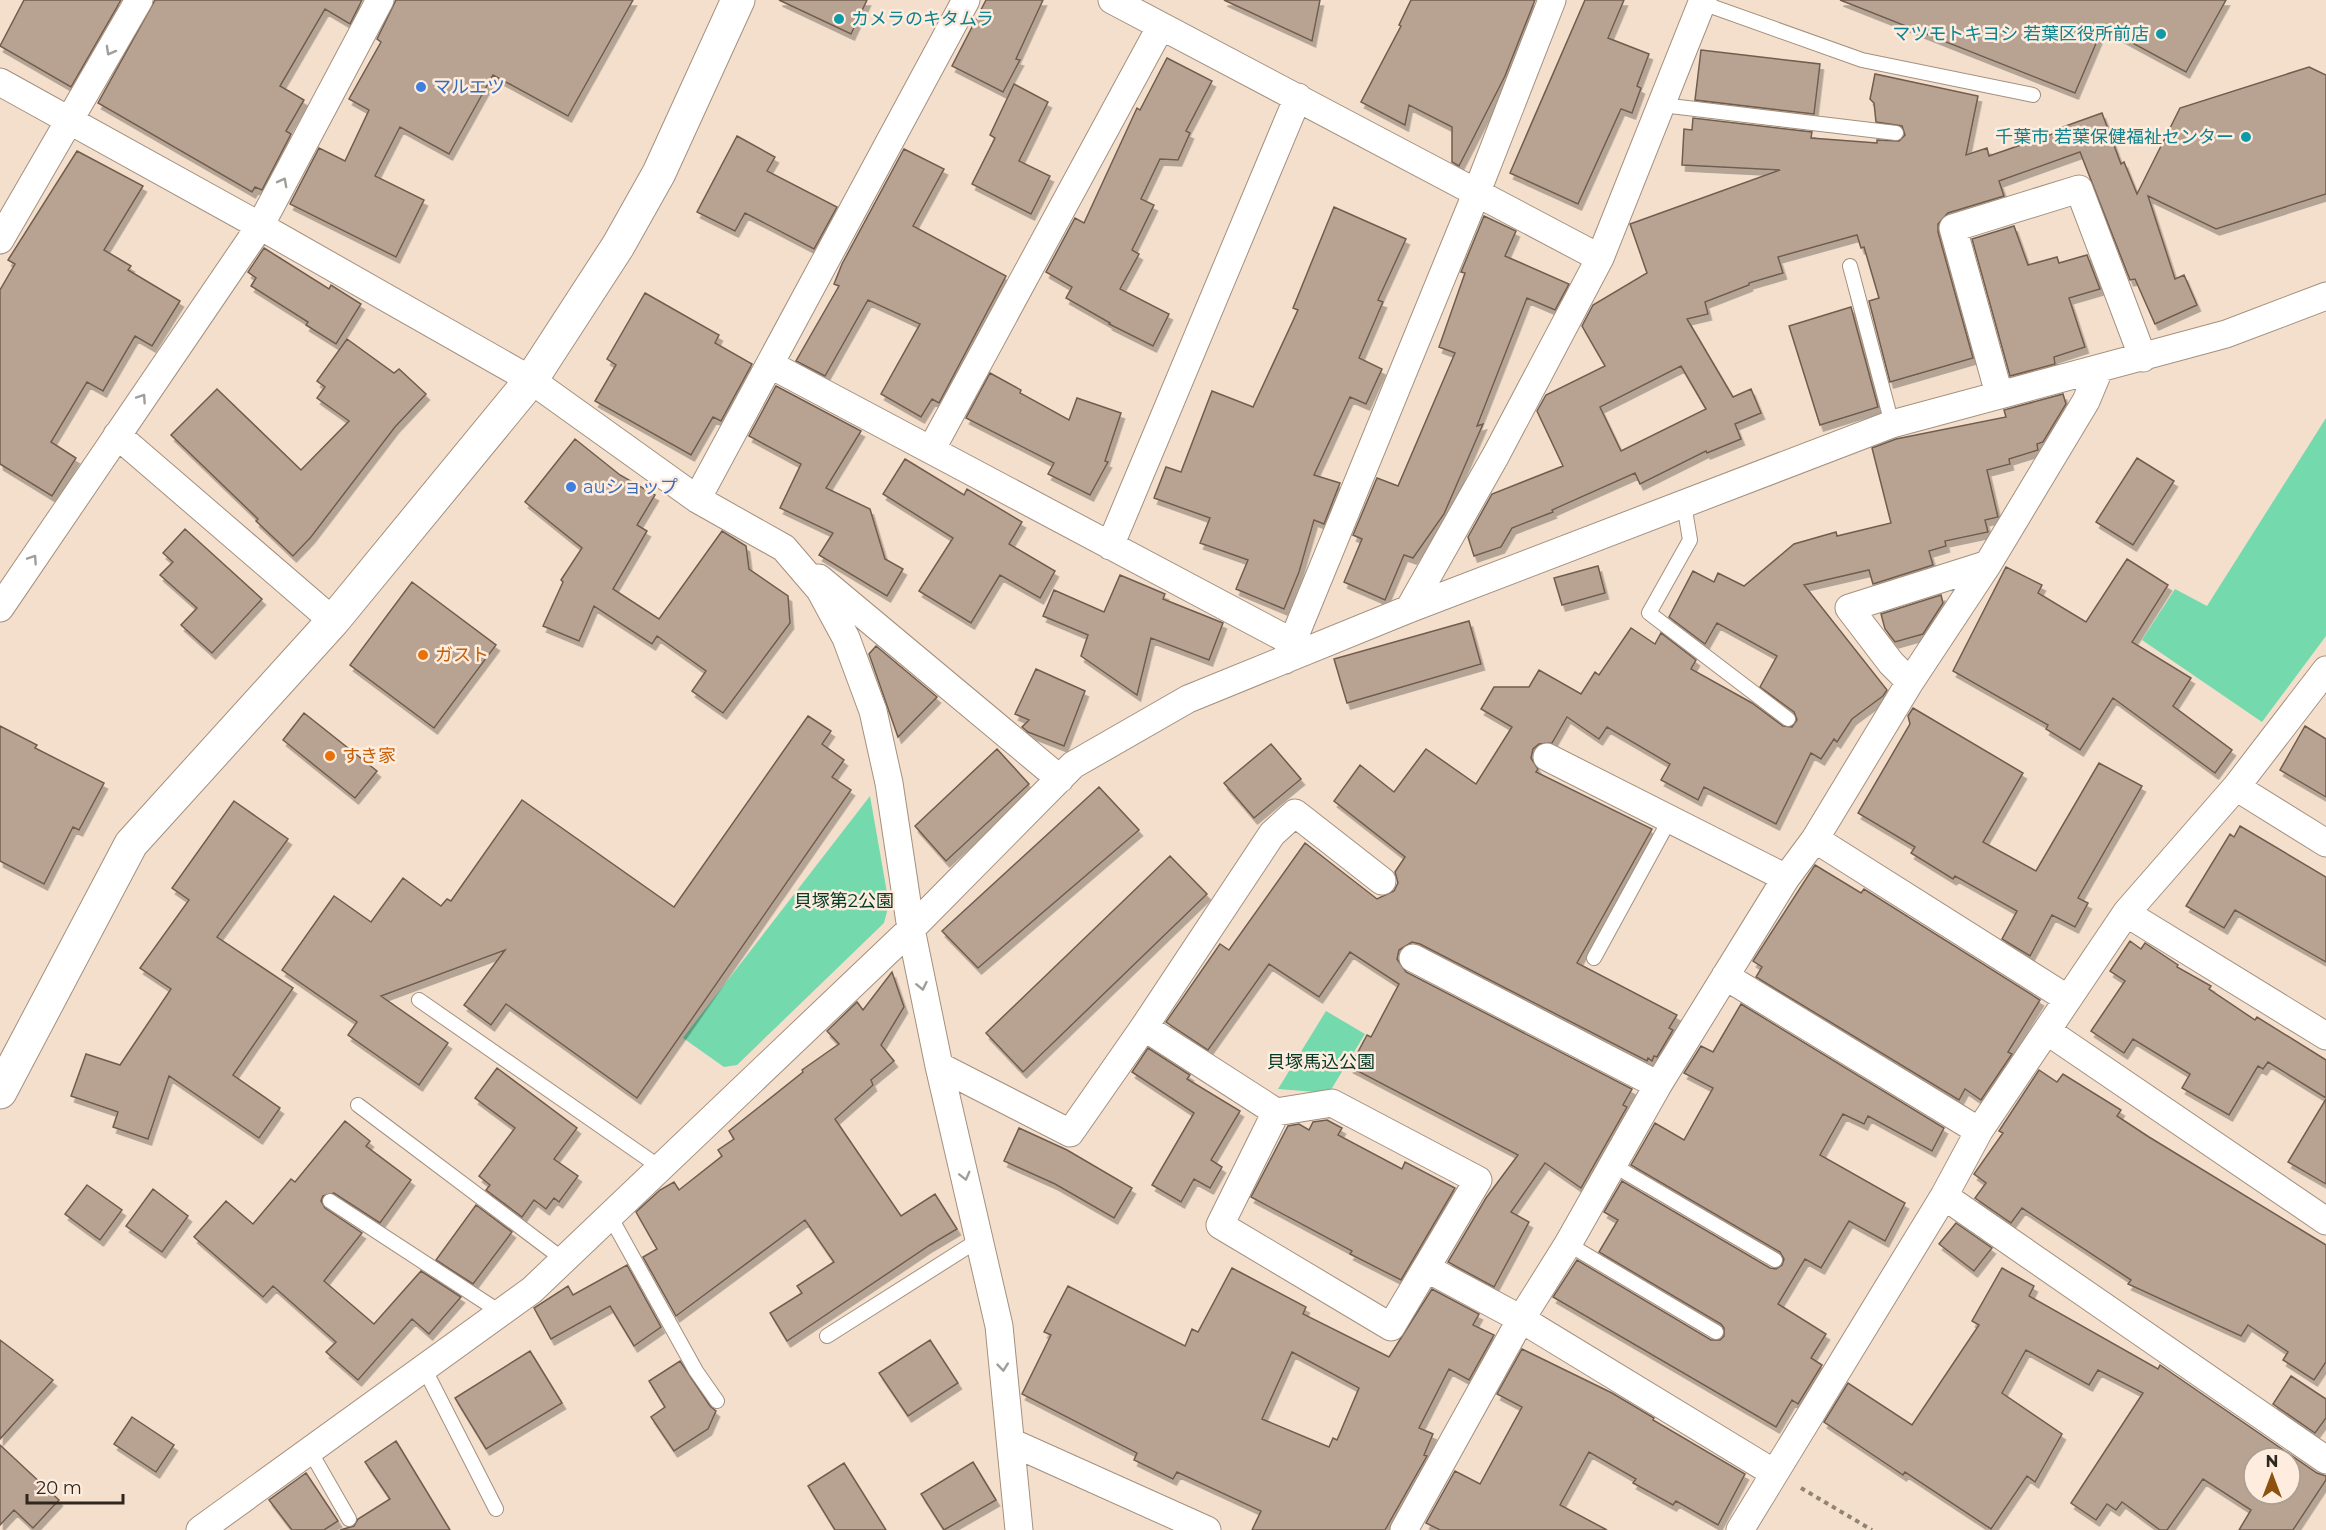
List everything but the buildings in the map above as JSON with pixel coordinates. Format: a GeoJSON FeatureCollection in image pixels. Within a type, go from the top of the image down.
{"type":"FeatureCollection","features":[{"type":"Feature","properties":{"kind":"street"},"geometry":{"type":"LineString","coordinates":[[0,240],[139,0]]}},
{"type":"Feature","properties":{"kind":"street"},"geometry":{"type":"LineString","coordinates":[[0,608],[260,226],[380,0]]}},
{"type":"Feature","properties":{"kind":"street"},"geometry":{"type":"LineString","coordinates":[[0,1092],[131,843],[333,621],[531,380],[618,246],[659,173],[738,0]]}},
{"type":"Feature","properties":{"kind":"street"},"geometry":{"type":"LineString","coordinates":[[697,499],[966,0]]}},
{"type":"Feature","properties":{"kind":"street"},"geometry":{"type":"LineString","coordinates":[[1112,0],[1600,258]]}},
{"type":"Feature","properties":{"kind":"street"},"geometry":{"type":"LineString","coordinates":[[1288,651],[1476,194],[1552,0]]}},
{"type":"Feature","properties":{"kind":"street"},"geometry":{"type":"LineString","coordinates":[[1408,609],[1496,455],[1600,258],[1702,2]]}},
{"type":"Feature","properties":{"kind":"street"},"geometry":{"type":"LineString","coordinates":[[931,450],[1161,26]]}},
{"type":"Feature","properties":{"kind":"street"},"geometry":{"type":"LineString","coordinates":[[0,82],[531,380],[697,499],[784,548],[1060,779]]}},
{"type":"Feature","properties":{"kind":"street"},"geometry":{"type":"LineString","coordinates":[[1110,546],[1298,97]]}},
{"type":"Feature","properties":{"kind":"street"},"geometry":{"type":"LineString","coordinates":[[2000,394],[1953,228],[2079,189],[2143,358]]}},
{"type":"Feature","properties":{"kind":"street"},"geometry":{"type":"LineString","coordinates":[[200,1530],[532,1290],[611,1218],[660,1168],[911,928],[1073,765],[1188,699],[1288,651],[1408,609],[1892,424],[2226,334],[2326,296]]}},
{"type":"Feature","properties":{"kind":"street"},"geometry":{"type":"LineString","coordinates":[[771,364],[1110,546],[1288,651]]}},
{"type":"Feature","properties":{"kind":"street"},"geometry":{"type":"LineString","coordinates":[[1404,1530],[1521,1319],[1568,1244],[1658,1085],[1786,878],[1815,839],[1910,682],[1988,564],[2086,401],[2099,370]]}},
{"type":"Feature","properties":{"kind":"street"},"geometry":{"type":"LineString","coordinates":[[117,435],[333,621]]}},
{"type":"Feature","properties":{"kind":"street"},"geometry":{"type":"LineString","coordinates":[[784,548],[825,599],[846,638],[873,711],[889,783],[911,928],[939,1066],[999,1326],[1019,1530]]}},
{"type":"Feature","properties":{"kind":"street"},"geometry":{"type":"LineString","coordinates":[[1910,682],[1891,663],[1849,608],[1988,564]]}},
{"type":"Feature","properties":{"kind":"street"},"geometry":{"type":"LineString","coordinates":[[1740,1530],[1944,1196],[1978,1131],[2126,913],[2236,787],[2326,669]]}},
{"type":"Feature","properties":{"kind":"street"},"geometry":{"type":"LineString","coordinates":[[1547,757],[1786,878]]}},
{"type":"Feature","properties":{"kind":"street"},"geometry":{"type":"LineString","coordinates":[[2236,787],[2326,843]]}},
{"type":"Feature","properties":{"kind":"street"},"geometry":{"type":"LineString","coordinates":[[939,1066],[1070,1133],[1144,1027],[1272,834],[1295,813],[1382,881]]}},
{"type":"Feature","properties":{"kind":"street"},"geometry":{"type":"LineString","coordinates":[[1815,839],[2068,999]]}},
{"type":"Feature","properties":{"kind":"street"},"geometry":{"type":"LineString","coordinates":[[2126,913],[2326,1036]]}},
{"type":"Feature","properties":{"kind":"street"},"geometry":{"type":"LineString","coordinates":[[1413,958],[1658,1085]]}},
{"type":"Feature","properties":{"kind":"street"},"geometry":{"type":"LineString","coordinates":[[1725,976],[1978,1131]]}},
{"type":"Feature","properties":{"kind":"street"},"geometry":{"type":"LineString","coordinates":[[1144,1027],[1276,1112],[1332,1103],[1478,1180],[1391,1327],[1220,1225],[1276,1112]]}},
{"type":"Feature","properties":{"kind":"street"},"geometry":{"type":"LineString","coordinates":[[2048,1031],[2326,1221]]}},
{"type":"Feature","properties":{"kind":"street"},"geometry":{"type":"LineString","coordinates":[[1944,1196],[2326,1460]]}},
{"type":"Feature","properties":{"kind":"street"},"geometry":{"type":"LineString","coordinates":[[1426,1268],[1521,1319],[1774,1473]]}},
{"type":"Feature","properties":{"kind":"street"},"geometry":{"type":"LineString","coordinates":[[1011,1442],[1207,1530]]}},
{"type":"Feature","properties":{"kind":"lane"},"geometry":{"type":"LineString","coordinates":[[1702,2],[1862,60],[2033,94]]}},
{"type":"Feature","properties":{"kind":"lane"},"geometry":{"type":"LineString","coordinates":[[1662,105],[1896,132]]}},
{"type":"Feature","properties":{"kind":"lane"},"geometry":{"type":"LineString","coordinates":[[1850,266],[1892,424]]}},
{"type":"Feature","properties":{"kind":"lane"},"geometry":{"type":"LineString","coordinates":[[1684,504],[1690,540],[1649,613],[1788,720]]}},
{"type":"Feature","properties":{"kind":"lane"},"geometry":{"type":"LineString","coordinates":[[1594,958],[1670,819]]}},
{"type":"Feature","properties":{"kind":"lane"},"geometry":{"type":"LineString","coordinates":[[419,1000],[660,1168]]}},
{"type":"Feature","properties":{"kind":"lane"},"geometry":{"type":"LineString","coordinates":[[358,1105],[564,1260]]}},
{"type":"Feature","properties":{"kind":"lane"},"geometry":{"type":"LineString","coordinates":[[1613,1165],[1775,1260]]}},
{"type":"Feature","properties":{"kind":"lane"},"geometry":{"type":"LineString","coordinates":[[330,1201],[500,1312]]}},
{"type":"Feature","properties":{"kind":"lane"},"geometry":{"type":"LineString","coordinates":[[611,1218],[696,1371],[717,1401]]}},
{"type":"Feature","properties":{"kind":"lane"},"geometry":{"type":"LineString","coordinates":[[827,1336],[980,1239]]}},
{"type":"Feature","properties":{"kind":"lane"},"geometry":{"type":"LineString","coordinates":[[1568,1244],[1716,1332]]}},
{"type":"Feature","properties":{"kind":"lane"},"geometry":{"type":"LineString","coordinates":[[424,1368],[496,1509]]}},
{"type":"Feature","properties":{"kind":"lane"},"geometry":{"type":"LineString","coordinates":[[310,1451],[349,1519]]}},
{"type":"Feature","properties":{"kind":"path"},"geometry":{"type":"LineString","coordinates":[[1774,1473],[1872,1530]]}},
{"type":"Feature","properties":{"kind":"green space"},"geometry":{"type":"Polygon","coordinates":[[[2326,418],[2326,636],[2262,722],[2142,640],[2175,589],[2207,606],[2326,418]]]}},
{"type":"Feature","properties":{"kind":"green space","name":"貝塚第2公園"},"geometry":{"type":"Polygon","coordinates":[[[870,796],[889,904],[884,923],[737,1065],[724,1067],[683,1038],[870,796]]]}},
{"type":"Feature","properties":{"kind":"green space","name":"貝塚馬込公園"},"geometry":{"type":"Polygon","coordinates":[[[1326,1011],[1365,1034],[1329,1093],[1278,1089],[1326,1011]]]}},
{"type":"Feature","properties":{"kind":"place","name":"カメラのキタムラ"},"geometry":{"type":"Point","coordinates":[839,19]}},
{"type":"Feature","properties":{"kind":"place","name":"マツモトキヨシ 若葉区役所前店"},"geometry":{"type":"Point","coordinates":[2161,34]}},
{"type":"Feature","properties":{"kind":"place","name":"マルエツ"},"geometry":{"type":"Point","coordinates":[421,87]}},
{"type":"Feature","properties":{"kind":"place","name":"千葉市 若葉保健福祉センター"},"geometry":{"type":"Point","coordinates":[2246,137]}},
{"type":"Feature","properties":{"kind":"place","name":"auショップ"},"geometry":{"type":"Point","coordinates":[571,487]}},
{"type":"Feature","properties":{"kind":"place","name":"ガスト"},"geometry":{"type":"Point","coordinates":[423,655]}},
{"type":"Feature","properties":{"kind":"place","name":"すき家"},"geometry":{"type":"Point","coordinates":[330,756]}}]}
